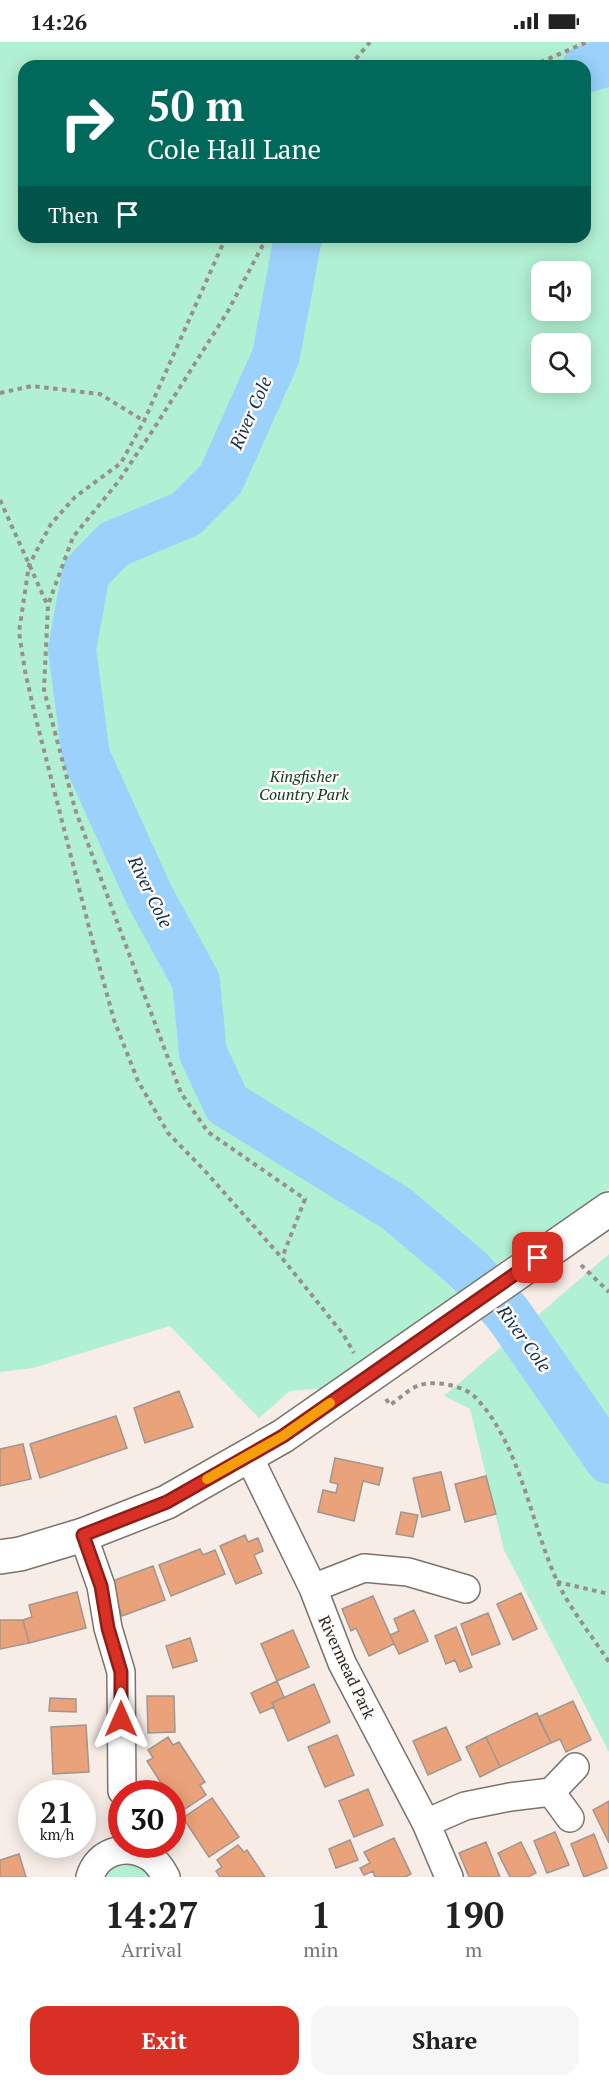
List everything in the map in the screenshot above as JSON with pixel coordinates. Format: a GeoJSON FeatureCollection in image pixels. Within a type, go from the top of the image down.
{"type":"FeatureCollection","features":[{"type":"Feature","properties":{"kind":"street"},"geometry":{"type":"LineString","coordinates":[[0,1557],[20,1554],[83,1535],[167,1502],[283,1436],[609,1209]]}},
{"type":"Feature","properties":{"kind":"street","name":"Rivermead Park"},"geometry":{"type":"LineString","coordinates":[[248,1455],[313,1588],[342,1663],[426,1823],[448,1877]]}},
{"type":"Feature","properties":{"kind":"street"},"geometry":{"type":"LineString","coordinates":[[83,1535],[101,1586],[108,1628],[121,1672],[122,1780]]}},
{"type":"Feature","properties":{"kind":"street"},"geometry":{"type":"LineString","coordinates":[[313,1588],[364,1568],[408,1572],[466,1589]]}},
{"type":"Feature","properties":{"kind":"street"},"geometry":{"type":"LineString","coordinates":[[426,1823],[465,1806],[551,1792],[575,1767]]}},
{"type":"Feature","properties":{"kind":"street"},"geometry":{"type":"LineString","coordinates":[[551,1792],[570,1818]]}},
{"type":"Feature","properties":{"kind":"street"},"geometry":{"type":"LineString","coordinates":[[90,1877],[103,1857],[111,1851],[133,1851],[149,1856],[166,1877]]}},
{"type":"Feature","properties":{"kind":"path"},"geometry":{"type":"LineString","coordinates":[[356,60],[370,42]]}},
{"type":"Feature","properties":{"kind":"path"},"geometry":{"type":"LineString","coordinates":[[546,60],[587,42]]}},
{"type":"Feature","properties":{"kind":"path"},"geometry":{"type":"LineString","coordinates":[[223,243],[144,420],[121,463],[75,497],[51,524],[29,565],[19,632],[25,671],[114,1020],[138,1081],[168,1133],[282,1258],[343,1334],[368,1376],[390,1405],[419,1385],[451,1385],[475,1396],[492,1419],[512,1457],[557,1582],[609,1662]]}},
{"type":"Feature","properties":{"kind":"path"},"geometry":{"type":"LineString","coordinates":[[264,243],[228,311],[153,430],[118,482],[73,537],[48,605],[44,690],[75,809],[181,1094],[208,1132],[305,1199],[282,1258]]}},
{"type":"Feature","properties":{"kind":"path"},"geometry":{"type":"LineString","coordinates":[[0,393],[32,386],[100,394],[144,420]]}},
{"type":"Feature","properties":{"kind":"path"},"geometry":{"type":"LineString","coordinates":[[0,500],[48,605]]}},
{"type":"Feature","properties":{"kind":"path"},"geometry":{"type":"LineString","coordinates":[[549,1251],[609,1292]]}},
{"type":"Feature","properties":{"kind":"path"},"geometry":{"type":"LineString","coordinates":[[557,1582],[609,1594]]}},
{"type":"Feature","properties":{"kind":"green space","name":"Kingfisher Country Park"},"geometry":{"type":"Polygon","coordinates":[[[0,42],[609,42],[609,1189],[549,1234],[510,1255],[327,1388],[290,1391],[259,1418],[170,1326],[33,1368],[0,1372],[0,42]]]}},
{"type":"Feature","properties":{"kind":"green space"},"geometry":{"type":"Polygon","coordinates":[[[609,1254],[609,1752],[504,1550],[470,1409],[444,1396],[609,1254]]]}},
{"type":"Feature","properties":{"kind":"green space"},"geometry":{"type":"Polygon","coordinates":[[[123,1861],[140,1863],[153,1877],[104,1877],[110,1868],[123,1861]]]}},
{"type":"Feature","properties":{"kind":"building"},"geometry":{"type":"Polygon","coordinates":[[[179,1391],[193,1427],[145,1443],[134,1408],[179,1391]]]}},
{"type":"Feature","properties":{"kind":"building"},"geometry":{"type":"Polygon","coordinates":[[[116,1416],[127,1448],[40,1478],[30,1444],[116,1416]]]}},
{"type":"Feature","properties":{"kind":"building"},"geometry":{"type":"Polygon","coordinates":[[[23,1444],[31,1479],[0,1486],[0,1449],[23,1444]]]}},
{"type":"Feature","properties":{"kind":"building"},"geometry":{"type":"Polygon","coordinates":[[[335,1458],[383,1468],[379,1485],[363,1481],[354,1521],[318,1512],[323,1490],[336,1493],[338,1484],[330,1482],[335,1458]]]}},
{"type":"Feature","properties":{"kind":"building"},"geometry":{"type":"Polygon","coordinates":[[[441,1472],[450,1510],[422,1517],[413,1478],[441,1472]]]}},
{"type":"Feature","properties":{"kind":"building"},"geometry":{"type":"Polygon","coordinates":[[[486,1476],[496,1514],[465,1522],[455,1484],[486,1476]]]}},
{"type":"Feature","properties":{"kind":"building"},"geometry":{"type":"Polygon","coordinates":[[[401,1512],[418,1515],[413,1537],[396,1534],[401,1512]]]}},
{"type":"Feature","properties":{"kind":"building"},"geometry":{"type":"Polygon","coordinates":[[[245,1535],[248,1542],[258,1538],[263,1551],[254,1555],[262,1573],[236,1584],[220,1546],[245,1535]]]}},
{"type":"Feature","properties":{"kind":"building"},"geometry":{"type":"Polygon","coordinates":[[[200,1549],[203,1555],[215,1550],[225,1574],[171,1596],[159,1565],[200,1549]]]}},
{"type":"Feature","properties":{"kind":"building"},"geometry":{"type":"Polygon","coordinates":[[[153,1566],[165,1600],[122,1616],[110,1582],[153,1566]]]}},
{"type":"Feature","properties":{"kind":"building"},"geometry":{"type":"Polygon","coordinates":[[[77,1592],[86,1628],[29,1643],[23,1620],[32,1617],[29,1605],[77,1592]]]}},
{"type":"Feature","properties":{"kind":"building"},"geometry":{"type":"Polygon","coordinates":[[[521,1593],[537,1629],[513,1640],[497,1604],[521,1593]]]}},
{"type":"Feature","properties":{"kind":"building"},"geometry":{"type":"Polygon","coordinates":[[[373,1596],[394,1644],[369,1656],[356,1628],[351,1631],[342,1609],[373,1596]]]}},
{"type":"Feature","properties":{"kind":"building"},"geometry":{"type":"Polygon","coordinates":[[[414,1610],[428,1641],[399,1654],[390,1635],[399,1631],[394,1619],[414,1610]]]}},
{"type":"Feature","properties":{"kind":"building"},"geometry":{"type":"Polygon","coordinates":[[[488,1613],[500,1644],[472,1655],[461,1624],[488,1613]]]}},
{"type":"Feature","properties":{"kind":"building"},"geometry":{"type":"Polygon","coordinates":[[[0,1620],[23,1620],[29,1643],[0,1649],[0,1620]]]}},
{"type":"Feature","properties":{"kind":"building"},"geometry":{"type":"Polygon","coordinates":[[[456,1627],[472,1667],[460,1672],[455,1660],[446,1664],[435,1636],[456,1627]]]}},
{"type":"Feature","properties":{"kind":"building"},"geometry":{"type":"Polygon","coordinates":[[[293,1630],[309,1667],[277,1681],[261,1644],[293,1630]]]}},
{"type":"Feature","properties":{"kind":"building"},"geometry":{"type":"Polygon","coordinates":[[[190,1638],[197,1661],[173,1668],[166,1646],[190,1638]]]}},
{"type":"Feature","properties":{"kind":"building"},"geometry":{"type":"Polygon","coordinates":[[[277,1681],[284,1697],[272,1703],[274,1707],[260,1713],[251,1693],[277,1681]]]}},
{"type":"Feature","properties":{"kind":"building"},"geometry":{"type":"Polygon","coordinates":[[[314,1684],[330,1722],[288,1741],[272,1703],[314,1684]]]}},
{"type":"Feature","properties":{"kind":"building"},"geometry":{"type":"Polygon","coordinates":[[[147,1696],[174,1696],[175,1732],[148,1733],[147,1696]]]}},
{"type":"Feature","properties":{"kind":"building"},"geometry":{"type":"Polygon","coordinates":[[[50,1698],[76,1699],[76,1712],[49,1711],[50,1698]]]}},
{"type":"Feature","properties":{"kind":"building"},"geometry":{"type":"Polygon","coordinates":[[[573,1701],[591,1740],[566,1752],[560,1739],[551,1743],[538,1717],[573,1701]]]}},
{"type":"Feature","properties":{"kind":"building"},"geometry":{"type":"Polygon","coordinates":[[[537,1713],[551,1743],[500,1767],[486,1737],[537,1713]]]}},
{"type":"Feature","properties":{"kind":"building"},"geometry":{"type":"Polygon","coordinates":[[[86,1725],[89,1772],[53,1774],[51,1727],[86,1725]]]}},
{"type":"Feature","properties":{"kind":"building"},"geometry":{"type":"Polygon","coordinates":[[[446,1727],[461,1760],[428,1775],[413,1741],[446,1727]]]}},
{"type":"Feature","properties":{"kind":"building"},"geometry":{"type":"Polygon","coordinates":[[[337,1735],[354,1775],[325,1787],[308,1747],[337,1735]]]}},
{"type":"Feature","properties":{"kind":"building"},"geometry":{"type":"Polygon","coordinates":[[[168,1737],[173,1745],[179,1742],[205,1782],[200,1785],[206,1795],[186,1808],[186,1780],[159,1780],[147,1761],[153,1758],[148,1750],[168,1737]]]}},
{"type":"Feature","properties":{"kind":"building"},"geometry":{"type":"Polygon","coordinates":[[[486,1737],[500,1767],[480,1777],[466,1747],[486,1737]]]}},
{"type":"Feature","properties":{"kind":"building"},"geometry":{"type":"Polygon","coordinates":[[[368,1789],[383,1825],[354,1837],[339,1801],[368,1789]]]}},
{"type":"Feature","properties":{"kind":"building"},"geometry":{"type":"Polygon","coordinates":[[[212,1798],[239,1837],[209,1857],[186,1822],[186,1816],[212,1798]]]}},
{"type":"Feature","properties":{"kind":"building"},"geometry":{"type":"Polygon","coordinates":[[[609,1801],[609,1843],[593,1810],[609,1801]]]}},
{"type":"Feature","properties":{"kind":"building"},"geometry":{"type":"Polygon","coordinates":[[[555,1832],[569,1865],[547,1873],[534,1841],[555,1832]]]}},
{"type":"Feature","properties":{"kind":"building"},"geometry":{"type":"Polygon","coordinates":[[[594,1834],[607,1868],[584,1877],[571,1844],[594,1834]]]}},
{"type":"Feature","properties":{"kind":"building"},"geometry":{"type":"Polygon","coordinates":[[[394,1838],[411,1874],[405,1877],[375,1877],[373,1871],[364,1875],[360,1868],[370,1863],[364,1852],[394,1838]]]}},
{"type":"Feature","properties":{"kind":"building"},"geometry":{"type":"Polygon","coordinates":[[[350,1840],[358,1860],[336,1868],[329,1849],[350,1840]]]}},
{"type":"Feature","properties":{"kind":"building"},"geometry":{"type":"Polygon","coordinates":[[[486,1842],[500,1877],[469,1877],[459,1853],[486,1842]]]}},
{"type":"Feature","properties":{"kind":"building"},"geometry":{"type":"Polygon","coordinates":[[[521,1842],[536,1873],[528,1877],[510,1877],[498,1853],[521,1842]]]}},
{"type":"Feature","properties":{"kind":"building"},"geometry":{"type":"Polygon","coordinates":[[[238,1845],[244,1852],[247,1850],[265,1877],[220,1877],[216,1871],[222,1867],[217,1860],[238,1845]]]}},
{"type":"Feature","properties":{"kind":"building"},"geometry":{"type":"Polygon","coordinates":[[[18,1854],[26,1877],[0,1877],[0,1860],[18,1854]]]}},
{"type":"Feature","properties":{"kind":"waterway","name":"River Cole"},"geometry":{"type":"LineString","coordinates":[[591,67],[609,62]]}},
{"type":"Feature","properties":{"kind":"waterway","name":"River Cole"},"geometry":{"type":"LineString","coordinates":[[297,243],[276,356],[221,479],[186,514],[114,544],[86,573],[72,649],[86,756],[150,897],[196,981],[203,1053],[227,1104],[397,1209],[470,1271],[508,1314],[609,1460]]}},
{"type":"Feature","properties":{"kind":"slow traffic"},"geometry":{"type":"LineString","coordinates":[[207,1479],[283,1436],[330,1403]]}},
{"type":"Feature","properties":{"kind":"route"},"geometry":{"type":"LineString","coordinates":[[121,1719],[121,1672],[108,1628],[101,1586],[83,1535],[167,1502],[283,1436],[538,1258]]}}]}
